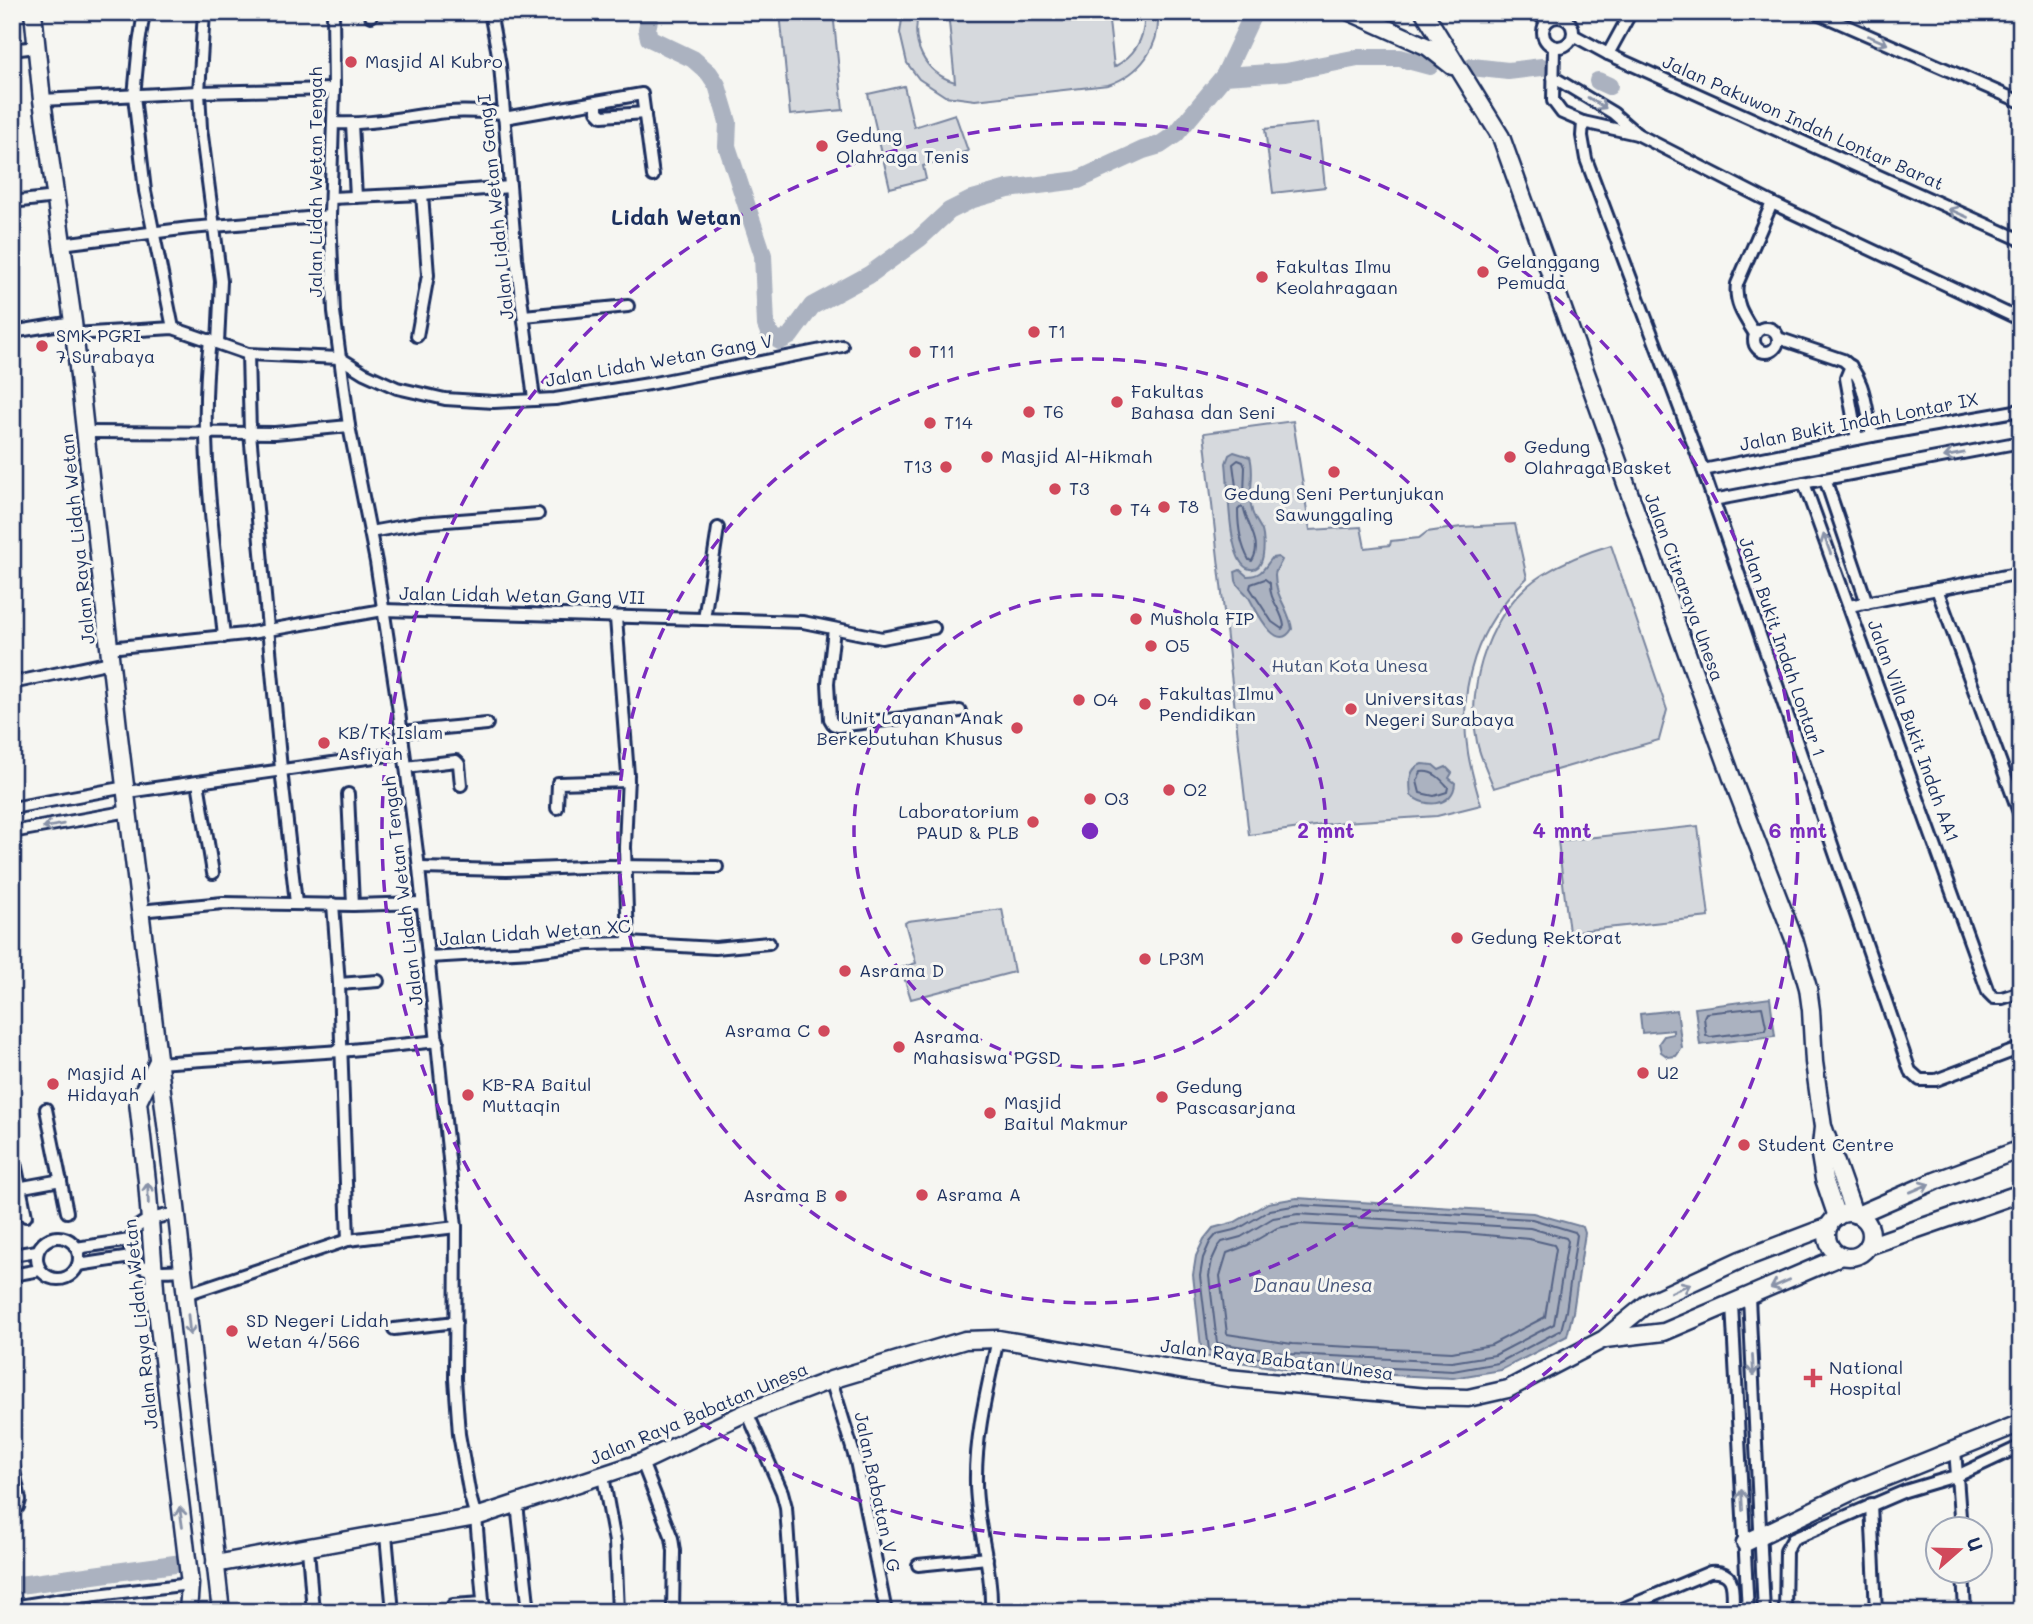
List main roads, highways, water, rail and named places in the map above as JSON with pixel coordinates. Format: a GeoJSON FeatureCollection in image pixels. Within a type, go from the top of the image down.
{"type":"FeatureCollection","features":[{"type":"Feature","properties":{"kind":"main road","name":"Jalan Raya Lidah Wetan"},"geometry":{"type":"LineString","coordinates":[[33,12],[42,100],[74,328],[221,1612]]}},
{"type":"Feature","properties":{"kind":"main road"},"geometry":{"type":"LineString","coordinates":[[1350,12],[1438,54],[1462,74]]}},
{"type":"Feature","properties":{"kind":"main road"},"geometry":{"type":"LineString","coordinates":[[1404,37],[1410,37],[1421,29],[1423,12]]}},
{"type":"Feature","properties":{"kind":"main road","name":"Jalan Citraraya Unesa"},"geometry":{"type":"LineString","coordinates":[[1423,12],[1501,137],[1728,767],[1794,939],[1808,988],[1823,1127],[1820,1155],[1828,1224]]}},
{"type":"Feature","properties":{"kind":"main road","name":"Jalan Raya Lidah Wetan"},"geometry":{"type":"LineString","coordinates":[[157,1063],[138,1102],[153,1271],[190,1584],[188,1612]]}},
{"type":"Feature","properties":{"kind":"main road","name":"Jalan Citraraya Unesa"},"geometry":{"type":"LineString","coordinates":[[1823,1127],[1855,1214]]}},
{"type":"Feature","properties":{"kind":"main road"},"geometry":{"type":"LineString","coordinates":[[1604,1339],[1649,1302],[1740,1260],[2021,1149]]}},
{"type":"Feature","properties":{"kind":"main road"},"geometry":{"type":"LineString","coordinates":[[1604,1339],[1664,1332],[1837,1259],[1854,1257],[1868,1247],[2021,1193]]}},
{"type":"Feature","properties":{"kind":"main road"},"geometry":{"type":"LineString","coordinates":[[1855,1214],[1867,1222],[1870,1228],[1868,1247]]}},
{"type":"Feature","properties":{"kind":"main road"},"geometry":{"type":"LineString","coordinates":[[1828,1224],[1828,1240],[1837,1259]]}},
{"type":"Feature","properties":{"kind":"main road"},"geometry":{"type":"LineString","coordinates":[[1649,1302],[1644,1315],[1647,1323],[1664,1332]]}},
{"type":"Feature","properties":{"kind":"main road","name":"Jalan Raya Babatan Unesa"},"geometry":{"type":"LineString","coordinates":[[190,1584],[215,1569],[476,1517],[642,1462],[747,1412],[831,1380],[965,1340],[998,1339],[1228,1378],[1427,1397],[1468,1398],[1508,1389],[1604,1339]]}},
{"type":"Feature","properties":{"kind":"main road"},"geometry":{"type":"LineString","coordinates":[[1745,1543],[1857,1489],[2021,1423]]}},
{"type":"Feature","properties":{"kind":"water"},"geometry":{"type":"Polygon","coordinates":[[[1234,452],[1250,457],[1252,510],[1264,542],[1261,562],[1253,569],[1247,568],[1240,561],[1232,536],[1226,463],[1229,455],[1234,452]]]}},
{"type":"Feature","properties":{"kind":"water"},"geometry":{"type":"Polygon","coordinates":[[[1278,557],[1282,560],[1275,573],[1276,583],[1292,629],[1286,636],[1279,637],[1267,627],[1238,585],[1235,572],[1240,570],[1247,576],[1256,575],[1272,558],[1278,557]]]}},
{"type":"Feature","properties":{"kind":"water"},"geometry":{"type":"Polygon","coordinates":[[[1422,764],[1433,765],[1439,770],[1446,767],[1452,773],[1449,778],[1455,783],[1450,797],[1438,803],[1431,803],[1411,795],[1412,773],[1422,764]]]}},
{"type":"Feature","properties":{"kind":"water"},"geometry":{"type":"Polygon","coordinates":[[[1770,998],[1775,1036],[1700,1045],[1695,1008],[1770,998]]]}},
{"type":"Feature","properties":{"kind":"water"},"geometry":{"type":"Polygon","coordinates":[[[1677,1010],[1682,1048],[1676,1056],[1668,1057],[1661,1052],[1659,1043],[1664,1036],[1673,1034],[1673,1030],[1642,1033],[1640,1014],[1677,1010]]]}},
{"type":"Feature","properties":{"kind":"water","name":"Danau Unesa"},"geometry":{"type":"Polygon","coordinates":[[[1297,1198],[1533,1213],[1583,1227],[1585,1233],[1567,1336],[1501,1370],[1453,1378],[1290,1370],[1202,1356],[1193,1275],[1196,1256],[1204,1239],[1213,1228],[1235,1222],[1268,1203],[1297,1198]]]}},
{"type":"Feature","properties":{"kind":"waterway"},"geometry":{"type":"LineString","coordinates":[[648,12],[649,38],[693,59],[709,73],[717,85],[728,122],[727,146],[763,255],[766,325],[770,335],[780,341],[790,336],[812,306],[869,275],[920,238],[949,211],[973,199],[1008,189],[1078,180],[1160,145],[1176,134],[1224,76],[1286,72],[1358,58],[1400,58],[1430,66]]}},
{"type":"Feature","properties":{"kind":"waterway"},"geometry":{"type":"LineString","coordinates":[[1224,76],[1254,12]]}},
{"type":"Feature","properties":{"kind":"waterway"},"geometry":{"type":"LineString","coordinates":[[1472,67],[1508,71],[1542,67]]}},
{"type":"Feature","properties":{"kind":"waterway"},"geometry":{"type":"LineString","coordinates":[[1598,81],[1609,86]]}},
{"type":"Feature","properties":{"kind":"waterway"},"geometry":{"type":"LineString","coordinates":[[12,1586],[182,1563]]}},
{"type":"Feature","properties":{"kind":"place","name":"Masjid Al Kubro"},"geometry":{"type":"Point","coordinates":[351,62]}},
{"type":"Feature","properties":{"kind":"place","name":"Gedung Olahraga Tenis"},"geometry":{"type":"Point","coordinates":[822,146]}},
{"type":"Feature","properties":{"kind":"place","name":"Gelanggang Pemuda"},"geometry":{"type":"Point","coordinates":[1483,272]}},
{"type":"Feature","properties":{"kind":"place","name":"Fakultas Ilmu Keolahragaan"},"geometry":{"type":"Point","coordinates":[1262,277]}},
{"type":"Feature","properties":{"kind":"place","name":"T1"},"geometry":{"type":"Point","coordinates":[1034,332]}},
{"type":"Feature","properties":{"kind":"place","name":"SMK PGRI 7 Surabaya"},"geometry":{"type":"Point","coordinates":[42,346]}},
{"type":"Feature","properties":{"kind":"place","name":"T11"},"geometry":{"type":"Point","coordinates":[915,352]}},
{"type":"Feature","properties":{"kind":"place","name":"Fakultas Bahasa dan Seni"},"geometry":{"type":"Point","coordinates":[1117,402]}},
{"type":"Feature","properties":{"kind":"place","name":"T6"},"geometry":{"type":"Point","coordinates":[1029,412]}},
{"type":"Feature","properties":{"kind":"place","name":"T14"},"geometry":{"type":"Point","coordinates":[930,423]}},
{"type":"Feature","properties":{"kind":"place","name":"Masjid Al-Hikmah"},"geometry":{"type":"Point","coordinates":[987,457]}},
{"type":"Feature","properties":{"kind":"place","name":"Gedung Olahraga Basket"},"geometry":{"type":"Point","coordinates":[1510,457]}},
{"type":"Feature","properties":{"kind":"place","name":"T13"},"geometry":{"type":"Point","coordinates":[946,467]}},
{"type":"Feature","properties":{"kind":"place","name":"Gedung Seni Pertunjukan Sawunggaling"},"geometry":{"type":"Point","coordinates":[1334,472]}},
{"type":"Feature","properties":{"kind":"place","name":"T3"},"geometry":{"type":"Point","coordinates":[1055,489]}},
{"type":"Feature","properties":{"kind":"place","name":"T8"},"geometry":{"type":"Point","coordinates":[1164,507]}},
{"type":"Feature","properties":{"kind":"place","name":"T4"},"geometry":{"type":"Point","coordinates":[1116,510]}},
{"type":"Feature","properties":{"kind":"place","name":"Mushola FIP"},"geometry":{"type":"Point","coordinates":[1136,619]}},
{"type":"Feature","properties":{"kind":"place","name":"O5"},"geometry":{"type":"Point","coordinates":[1151,646]}},
{"type":"Feature","properties":{"kind":"place","name":"O4"},"geometry":{"type":"Point","coordinates":[1079,700]}},
{"type":"Feature","properties":{"kind":"place","name":"Fakultas Ilmu Pendidikan"},"geometry":{"type":"Point","coordinates":[1145,704]}},
{"type":"Feature","properties":{"kind":"place","name":"Universitas Negeri Surabaya"},"geometry":{"type":"Point","coordinates":[1351,709]}},
{"type":"Feature","properties":{"kind":"place","name":"Unit Layanan Anak Berkebutuhan Khusus"},"geometry":{"type":"Point","coordinates":[1017,728]}},
{"type":"Feature","properties":{"kind":"place","name":"KB/TK Islam Asfiyah"},"geometry":{"type":"Point","coordinates":[324,743]}},
{"type":"Feature","properties":{"kind":"place","name":"O2"},"geometry":{"type":"Point","coordinates":[1169,790]}},
{"type":"Feature","properties":{"kind":"place","name":"O3"},"geometry":{"type":"Point","coordinates":[1090,799]}},
{"type":"Feature","properties":{"kind":"place","name":"Laboratorium PAUD & PLB"},"geometry":{"type":"Point","coordinates":[1033,822]}},
{"type":"Feature","properties":{"kind":"place","name":"Gedung Rektorat"},"geometry":{"type":"Point","coordinates":[1457,938]}},
{"type":"Feature","properties":{"kind":"place","name":"LP3M"},"geometry":{"type":"Point","coordinates":[1145,959]}},
{"type":"Feature","properties":{"kind":"place","name":"Asrama D"},"geometry":{"type":"Point","coordinates":[845,971]}},
{"type":"Feature","properties":{"kind":"place","name":"Asrama C"},"geometry":{"type":"Point","coordinates":[824,1031]}},
{"type":"Feature","properties":{"kind":"place","name":"Asrama Mahasiswa PGSD"},"geometry":{"type":"Point","coordinates":[899,1047]}},
{"type":"Feature","properties":{"kind":"place","name":"U2"},"geometry":{"type":"Point","coordinates":[1643,1073]}},
{"type":"Feature","properties":{"kind":"place","name":"Masjid Al Hidayah"},"geometry":{"type":"Point","coordinates":[53,1084]}},
{"type":"Feature","properties":{"kind":"place","name":"KB-RA Baitul Muttaqin"},"geometry":{"type":"Point","coordinates":[468,1095]}},
{"type":"Feature","properties":{"kind":"place","name":"Gedung Pascasarjana"},"geometry":{"type":"Point","coordinates":[1162,1097]}},
{"type":"Feature","properties":{"kind":"place","name":"Masjid Baitul Makmur"},"geometry":{"type":"Point","coordinates":[990,1113]}},
{"type":"Feature","properties":{"kind":"place","name":"Student Centre"},"geometry":{"type":"Point","coordinates":[1744,1145]}},
{"type":"Feature","properties":{"kind":"place","name":"Asrama A"},"geometry":{"type":"Point","coordinates":[922,1195]}},
{"type":"Feature","properties":{"kind":"place","name":"Asrama B"},"geometry":{"type":"Point","coordinates":[841,1196]}},
{"type":"Feature","properties":{"kind":"place","name":"SD Negeri Lidah Wetan 4/566"},"geometry":{"type":"Point","coordinates":[232,1331]}},
{"type":"Feature","properties":{"kind":"place","name":"National Hospital"},"geometry":{"type":"Point","coordinates":[1813,1378]}},
{"type":"Feature","properties":{"kind":"district","name":"Lidah Wetan"},"geometry":{"type":"Point","coordinates":[676,218]}},
{"type":"Feature","properties":{"kind":"park label","name":"Hutan Kota Unesa"},"geometry":{"type":"Point","coordinates":[1350,666]}}]}
